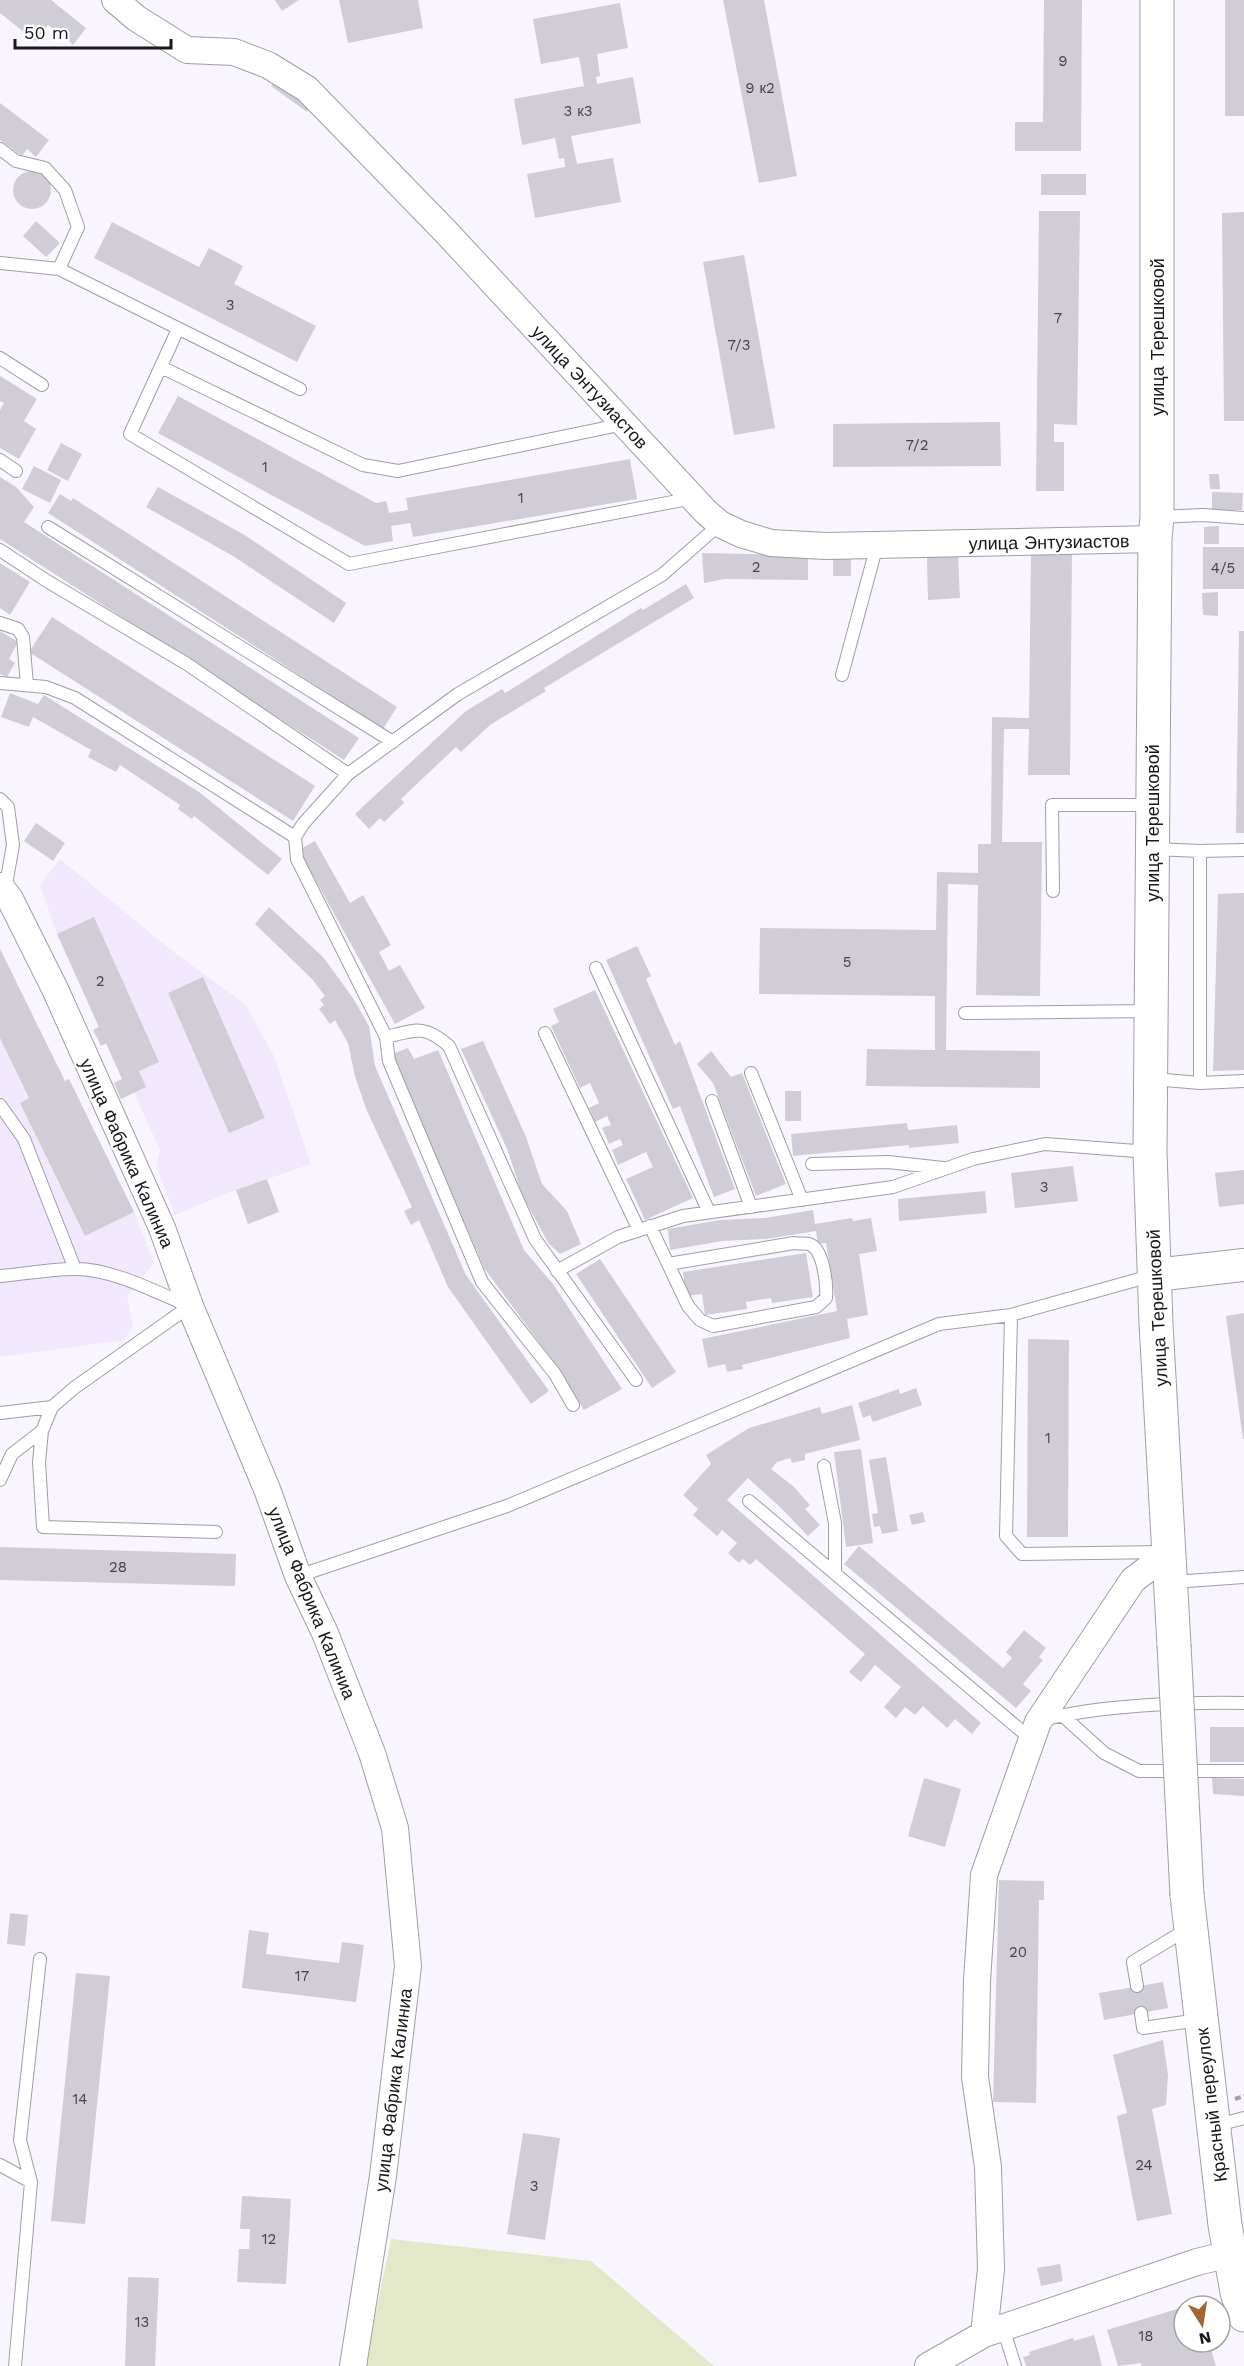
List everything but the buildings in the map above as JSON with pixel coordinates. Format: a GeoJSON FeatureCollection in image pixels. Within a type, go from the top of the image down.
{"type":"FeatureCollection","features":[{"type":"Feature","properties":{"kind":"main road","name":"улица Терешковой"},"geometry":{"type":"LineString","coordinates":[[1157,0],[1156,528],[1150,1152],[1187,1895]]}},
{"type":"Feature","properties":{"kind":"main road","name":"Красный переулок"},"geometry":{"type":"LineString","coordinates":[[1187,1895],[1230,2254],[1244,2314]]}},
{"type":"Feature","properties":{"kind":"street","name":"улица Энтузиастов"},"geometry":{"type":"LineString","coordinates":[[115,0],[136,18],[187,51],[234,52],[268,65],[307,89],[446,232],[693,498],[720,524],[741,534],[771,543],[826,546],[1156,528]]}},
{"type":"Feature","properties":{"kind":"street","name":"улица Фабрика Калиниа"},"geometry":{"type":"LineString","coordinates":[[4,895],[55,988],[152,1206],[190,1306],[267,1489],[298,1576],[325,1633],[372,1753],[395,1828],[408,1966],[383,2176],[353,2366]]}},
{"type":"Feature","properties":{"kind":"street"},"geometry":{"type":"LineString","coordinates":[[1155,1275],[1244,1265]]}},
{"type":"Feature","properties":{"kind":"street"},"geometry":{"type":"LineString","coordinates":[[994,2331],[988,2167],[975,2077],[977,1981],[984,1875],[1044,1725],[1133,1581],[1171,1567]]}},
{"type":"Feature","properties":{"kind":"street"},"geometry":{"type":"LineString","coordinates":[[928,2366],[994,2331],[1197,2262],[1230,2254]]}},
{"type":"Feature","properties":{"kind":"lane"},"geometry":{"type":"LineString","coordinates":[[0,149],[16,161],[45,168],[65,190],[78,227],[59,269]]}},
{"type":"Feature","properties":{"kind":"lane"},"geometry":{"type":"LineString","coordinates":[[0,263],[59,269],[300,389]]}},
{"type":"Feature","properties":{"kind":"lane"},"geometry":{"type":"LineString","coordinates":[[178,329],[130,434],[349,564],[693,498]]}},
{"type":"Feature","properties":{"kind":"lane"},"geometry":{"type":"LineString","coordinates":[[0,358],[42,385]]}},
{"type":"Feature","properties":{"kind":"lane"},"geometry":{"type":"LineString","coordinates":[[161,367],[363,465],[398,471],[624,424]]}},
{"type":"Feature","properties":{"kind":"lane"},"geometry":{"type":"LineString","coordinates":[[0,460],[16,471]]}},
{"type":"Feature","properties":{"kind":"lane"},"geometry":{"type":"LineString","coordinates":[[1156,528],[1203,515],[1244,518]]}},
{"type":"Feature","properties":{"kind":"lane"},"geometry":{"type":"LineString","coordinates":[[573,1406],[555,1374],[482,1282],[389,1061],[386,1037],[297,859],[295,837],[303,824],[348,774],[458,694],[662,575],[720,524]]}},
{"type":"Feature","properties":{"kind":"lane"},"geometry":{"type":"LineString","coordinates":[[48,527],[393,742]]}},
{"type":"Feature","properties":{"kind":"lane"},"geometry":{"type":"LineString","coordinates":[[842,675],[877,545]]}},
{"type":"Feature","properties":{"kind":"lane"},"geometry":{"type":"LineString","coordinates":[[0,550],[47,581],[187,664],[348,774]]}},
{"type":"Feature","properties":{"kind":"lane"},"geometry":{"type":"LineString","coordinates":[[0,623],[18,630],[23,637],[27,686]]}},
{"type":"Feature","properties":{"kind":"lane"},"geometry":{"type":"LineString","coordinates":[[0,683],[45,687],[75,698],[295,837]]}},
{"type":"Feature","properties":{"kind":"lane"},"geometry":{"type":"LineString","coordinates":[[0,800],[8,807],[12,845],[4,895]]}},
{"type":"Feature","properties":{"kind":"lane"},"geometry":{"type":"LineString","coordinates":[[1053,891],[1052,805],[1152,805]]}},
{"type":"Feature","properties":{"kind":"lane"},"geometry":{"type":"LineString","coordinates":[[1152,849],[1200,852],[1244,850]]}},
{"type":"Feature","properties":{"kind":"lane"},"geometry":{"type":"LineString","coordinates":[[1200,852],[1200,1083]]}},
{"type":"Feature","properties":{"kind":"lane"},"geometry":{"type":"LineString","coordinates":[[596,968],[710,1212]]}},
{"type":"Feature","properties":{"kind":"lane"},"geometry":{"type":"LineString","coordinates":[[965,1013],[1152,1011]]}},
{"type":"Feature","properties":{"kind":"lane"},"geometry":{"type":"LineString","coordinates":[[386,1037],[417,1029],[435,1034],[449,1046],[535,1239],[636,1380]]}},
{"type":"Feature","properties":{"kind":"lane"},"geometry":{"type":"LineString","coordinates":[[545,1033],[645,1228],[668,1264],[688,1306],[700,1320],[713,1326],[816,1307],[826,1298],[827,1285],[819,1251],[809,1244],[794,1244],[668,1264]]}},
{"type":"Feature","properties":{"kind":"lane"},"geometry":{"type":"LineString","coordinates":[[751,1073],[802,1200]]}},
{"type":"Feature","properties":{"kind":"lane"},"geometry":{"type":"LineString","coordinates":[[1152,1079],[1200,1083],[1244,1081]]}},
{"type":"Feature","properties":{"kind":"lane"},"geometry":{"type":"LineString","coordinates":[[712,1101],[751,1207]]}},
{"type":"Feature","properties":{"kind":"lane"},"geometry":{"type":"LineString","coordinates":[[0,1105],[24,1139],[75,1269]]}},
{"type":"Feature","properties":{"kind":"lane"},"geometry":{"type":"LineString","coordinates":[[557,1271],[618,1237],[683,1216],[893,1187],[973,1160],[1044,1144],[1150,1152]]}},
{"type":"Feature","properties":{"kind":"lane"},"geometry":{"type":"LineString","coordinates":[[812,1164],[888,1162],[947,1168]]}},
{"type":"Feature","properties":{"kind":"lane"},"geometry":{"type":"LineString","coordinates":[[0,1276],[75,1269],[91,1270],[137,1284],[190,1306]]}},
{"type":"Feature","properties":{"kind":"lane"},"geometry":{"type":"LineString","coordinates":[[298,1576],[507,1506],[939,1324],[1011,1314],[1155,1275]]}},
{"type":"Feature","properties":{"kind":"lane"},"geometry":{"type":"LineString","coordinates":[[190,1306],[74,1388],[52,1407],[42,1431],[39,1462],[43,1527],[216,1532]]}},
{"type":"Feature","properties":{"kind":"lane"},"geometry":{"type":"LineString","coordinates":[[1011,1314],[1006,1536],[1022,1554],[1171,1567],[1244,1577]]}},
{"type":"Feature","properties":{"kind":"lane"},"geometry":{"type":"LineString","coordinates":[[0,1413],[52,1407]]}},
{"type":"Feature","properties":{"kind":"lane"},"geometry":{"type":"LineString","coordinates":[[0,1480],[12,1454],[42,1431]]}},
{"type":"Feature","properties":{"kind":"lane"},"geometry":{"type":"LineString","coordinates":[[824,1466],[835,1523],[835,1573]]}},
{"type":"Feature","properties":{"kind":"lane"},"geometry":{"type":"LineString","coordinates":[[749,1501],[835,1573],[1044,1725],[1139,1771],[1244,1771]]}},
{"type":"Feature","properties":{"kind":"lane"},"geometry":{"type":"LineString","coordinates":[[1044,1725],[1129,1707],[1244,1703]]}},
{"type":"Feature","properties":{"kind":"lane"},"geometry":{"type":"LineString","coordinates":[[1137,1986],[1133,1962],[1190,1927]]}},
{"type":"Feature","properties":{"kind":"lane"},"geometry":{"type":"LineString","coordinates":[[15,2366],[31,2182],[20,2140],[40,1959]]}},
{"type":"Feature","properties":{"kind":"lane"},"geometry":{"type":"LineString","coordinates":[[1141,2013],[1143,2028],[1201,2019]]}},
{"type":"Feature","properties":{"kind":"lane"},"geometry":{"type":"LineString","coordinates":[[1213,2126],[1244,2118]]}},
{"type":"Feature","properties":{"kind":"lane"},"geometry":{"type":"LineString","coordinates":[[0,2165],[31,2182]]}},
{"type":"Feature","properties":{"kind":"lane"},"geometry":{"type":"LineString","coordinates":[[994,2331],[1015,2366]]}},
{"type":"Feature","properties":{"kind":"shaded area"},"geometry":{"type":"Polygon","coordinates":[[[60,859],[175,953],[245,1004],[274,1056],[311,1164],[236,1190],[175,1215],[156,1167],[160,1150],[134,1093],[121,1099],[114,1083],[122,1079],[106,1044],[101,1046],[93,1030],[99,1027],[57,934],[40,885],[60,859]]]}},
{"type":"Feature","properties":{"kind":"shaded area"},"geometry":{"type":"Polygon","coordinates":[[[0,949],[65,1081],[69,1079],[134,1212],[154,1263],[127,1296],[133,1326],[124,1340],[0,1357],[0,949]]]}},
{"type":"Feature","properties":{"kind":"green space"},"geometry":{"type":"Polygon","coordinates":[[[391,2239],[591,2261],[714,2366],[365,2366],[391,2239]]]}}]}
